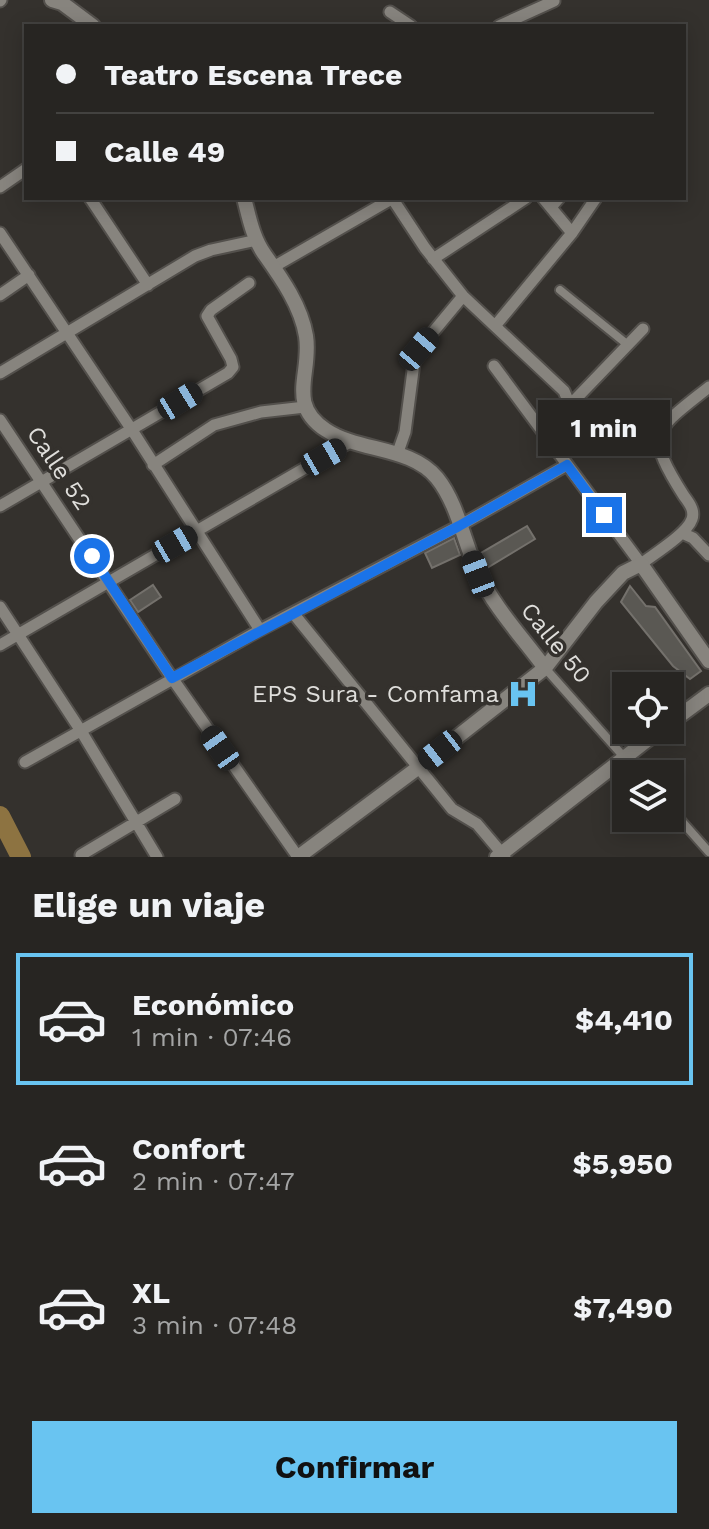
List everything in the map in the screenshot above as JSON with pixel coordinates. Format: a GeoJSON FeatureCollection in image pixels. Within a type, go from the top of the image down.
{"type":"FeatureCollection","features":[{"type":"Feature","properties":{"kind":"street"},"geometry":{"type":"LineString","coordinates":[[59,1],[90,24]]}},
{"type":"Feature","properties":{"kind":"street"},"geometry":{"type":"LineString","coordinates":[[503,24],[554,1]]}},
{"type":"Feature","properties":{"kind":"street"},"geometry":{"type":"LineString","coordinates":[[390,12],[408,24]]}},
{"type":"Feature","properties":{"kind":"street"},"geometry":{"type":"LineString","coordinates":[[0,187],[24,170]]}},
{"type":"Feature","properties":{"kind":"street"},"geometry":{"type":"LineString","coordinates":[[91,200],[148,285]]}},
{"type":"Feature","properties":{"kind":"street"},"geometry":{"type":"LineString","coordinates":[[153,465],[214,425],[261,412],[305,407],[302,391],[306,336],[298,311],[275,266],[257,240],[245,200]]}},
{"type":"Feature","properties":{"kind":"street"},"geometry":{"type":"LineString","coordinates":[[275,266],[389,200]]}},
{"type":"Feature","properties":{"kind":"street"},"geometry":{"type":"LineString","coordinates":[[393,200],[433,259],[463,296],[564,391],[570,405]]}},
{"type":"Feature","properties":{"kind":"street"},"geometry":{"type":"LineString","coordinates":[[433,259],[523,200]]}},
{"type":"Feature","properties":{"kind":"street"},"geometry":{"type":"LineString","coordinates":[[495,326],[572,233],[595,200]]}},
{"type":"Feature","properties":{"kind":"street"},"geometry":{"type":"LineString","coordinates":[[551,201],[572,233]]}},
{"type":"Feature","properties":{"kind":"street"},"geometry":{"type":"LineString","coordinates":[[0,233],[132,430],[260,630]]}},
{"type":"Feature","properties":{"kind":"street"},"geometry":{"type":"LineString","coordinates":[[0,373],[203,253],[257,240]]}},
{"type":"Feature","properties":{"kind":"street"},"geometry":{"type":"LineString","coordinates":[[0,295],[29,275]]}},
{"type":"Feature","properties":{"kind":"street"},"geometry":{"type":"LineString","coordinates":[[0,506],[228,373],[233,367],[231,359],[207,316],[249,283]]}},
{"type":"Feature","properties":{"kind":"street"},"geometry":{"type":"LineString","coordinates":[[560,290],[628,345]]}},
{"type":"Feature","properties":{"kind":"street"},"geometry":{"type":"LineString","coordinates":[[397,455],[405,432],[414,363],[419,349],[463,296]]}},
{"type":"Feature","properties":{"kind":"street"},"geometry":{"type":"LineString","coordinates":[[547,437],[570,405],[643,329]]}},
{"type":"Feature","properties":{"kind":"street"},"geometry":{"type":"LineString","coordinates":[[494,366],[709,661]]}},
{"type":"Feature","properties":{"kind":"street"},"geometry":{"type":"LineString","coordinates":[[298,857],[545,668],[596,602],[623,573],[641,564],[682,533],[692,519],[692,507],[662,457],[661,429],[709,387]]}},
{"type":"Feature","properties":{"kind":"street","name":"Calle 50"},"geometry":{"type":"LineString","coordinates":[[305,407],[313,420],[327,431],[350,442],[397,455],[434,474],[444,488],[478,574],[488,591],[545,668],[627,760]]}},
{"type":"Feature","properties":{"kind":"street","name":"Calle 52"},"geometry":{"type":"LineString","coordinates":[[0,420],[172,678],[298,857]]}},
{"type":"Feature","properties":{"kind":"street"},"geometry":{"type":"LineString","coordinates":[[0,645],[350,442]]}},
{"type":"Feature","properties":{"kind":"street"},"geometry":{"type":"LineString","coordinates":[[25,762],[172,678],[459,526],[567,465]]}},
{"type":"Feature","properties":{"kind":"street"},"geometry":{"type":"LineString","coordinates":[[682,533],[693,538],[709,555]]}},
{"type":"Feature","properties":{"kind":"street"},"geometry":{"type":"LineString","coordinates":[[0,607],[81,731],[157,857]]}},
{"type":"Feature","properties":{"kind":"street"},"geometry":{"type":"LineString","coordinates":[[293,613],[452,809],[477,824],[501,856],[640,744]]}},
{"type":"Feature","properties":{"kind":"street"},"geometry":{"type":"LineString","coordinates":[[684,713],[709,694]]}},
{"type":"Feature","properties":{"kind":"street"},"geometry":{"type":"LineString","coordinates":[[81,855],[175,799]]}},
{"type":"Feature","properties":{"kind":"street"},"geometry":{"type":"LineString","coordinates":[[684,824],[709,852]]}},
{"type":"Feature","properties":{"kind":"building"},"geometry":{"type":"Polygon","coordinates":[[[527,526],[535,539],[487,568],[481,553],[527,526]]]}},
{"type":"Feature","properties":{"kind":"building"},"geometry":{"type":"Polygon","coordinates":[[[454,538],[460,555],[432,568],[425,553],[454,538]]]}},
{"type":"Feature","properties":{"kind":"building"},"geometry":{"type":"Polygon","coordinates":[[[153,585],[161,597],[138,612],[130,600],[153,585]]]}},
{"type":"Feature","properties":{"kind":"building"},"geometry":{"type":"Polygon","coordinates":[[[630,586],[646,606],[655,607],[701,671],[690,679],[673,666],[621,602],[630,586]]]}},
{"type":"Feature","properties":{"kind":"waterway"},"geometry":{"type":"LineString","coordinates":[[0,816],[21,857]]}},
{"type":"Feature","properties":{"kind":"place","name":"EPS Sura - Comfama"},"geometry":{"type":"Point","coordinates":[523,694]}},
{"type":"Feature","properties":{"kind":"route"},"geometry":{"type":"LineString","coordinates":[[92,556],[172,678],[459,526],[567,465],[604,515]]}}]}
